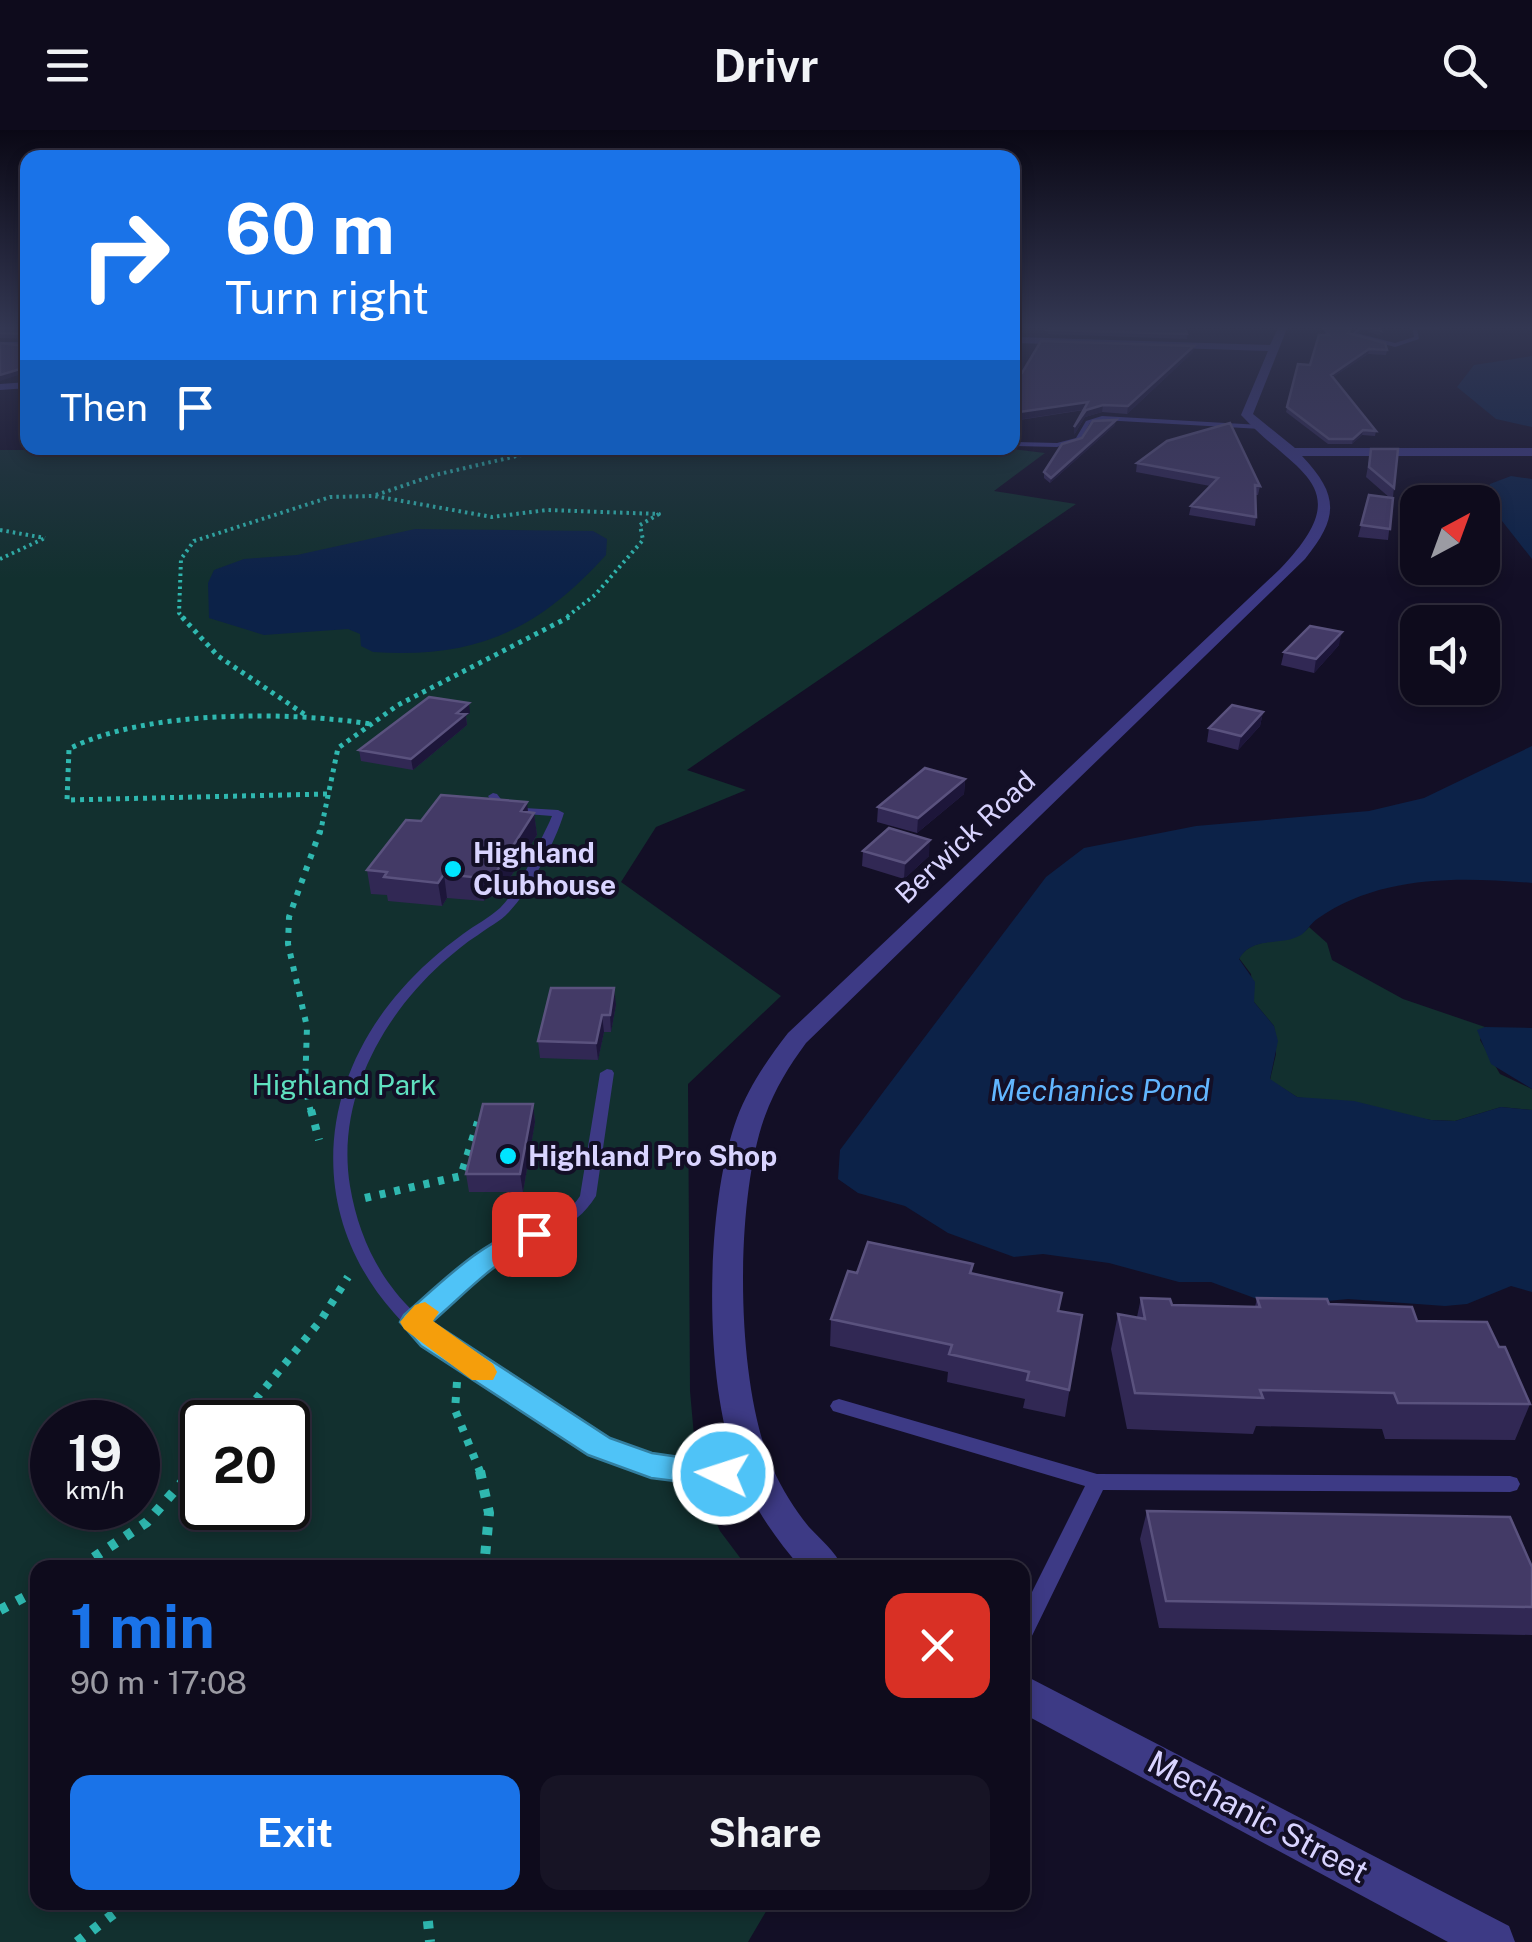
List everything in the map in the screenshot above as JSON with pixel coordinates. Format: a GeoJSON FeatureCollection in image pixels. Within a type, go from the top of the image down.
{"type":"FeatureCollection","features":[{"type":"Feature","properties":{"kind":"street"},"geometry":{"type":"LineString","coordinates":[[1248,411],[1260,427]]}},
{"type":"Feature","properties":{"kind":"street","name":"Berwick Road"},"geometry":{"type":"LineString","coordinates":[[757,1474],[734,1406],[729,1341],[734,1178],[745,1125],[757,1094],[774,1065],[808,1026],[1304,552],[1328,514],[1324,492],[1291,452],[1260,427]]}},
{"type":"Feature","properties":{"kind":"street"},"geometry":{"type":"LineString","coordinates":[[1291,452],[1532,452]]}},
{"type":"Feature","properties":{"kind":"street"},"geometry":{"type":"LineString","coordinates":[[757,1474],[784,1523],[818,1560]]}},
{"type":"Feature","properties":{"kind":"street","name":"Mechanic Street"},"geometry":{"type":"LineString","coordinates":[[1030,1696],[1475,1937]]}},
{"type":"Feature","properties":{"kind":"lane"},"geometry":{"type":"LineString","coordinates":[[1020,444],[1057,444],[1078,439],[1088,422],[1102,418],[1260,427]]}},
{"type":"Feature","properties":{"kind":"lane"},"geometry":{"type":"LineString","coordinates":[[493,796],[504,810],[558,813],[508,907],[409,986],[379,1024],[348,1095],[336,1152],[345,1202],[362,1254],[370,1274],[414,1322],[584,1438],[632,1460],[672,1470],[757,1474]]}},
{"type":"Feature","properties":{"kind":"lane"},"geometry":{"type":"LineString","coordinates":[[414,1322],[512,1242],[556,1227],[583,1207],[607,1073]]}},
{"type":"Feature","properties":{"kind":"lane"},"geometry":{"type":"LineString","coordinates":[[838,1406],[1097,1482],[1510,1484]]}},
{"type":"Feature","properties":{"kind":"lane"},"geometry":{"type":"LineString","coordinates":[[1030,1619],[1097,1482]]}},
{"type":"Feature","properties":{"kind":"path"},"geometry":{"type":"LineString","coordinates":[[374,496],[435,474],[520,455]]}},
{"type":"Feature","properties":{"kind":"path"},"geometry":{"type":"LineString","coordinates":[[307,716],[218,656],[188,627],[179,613],[180,559],[194,541],[330,496],[374,496],[492,517],[547,510],[659,514],[640,526],[643,540],[596,595],[572,615],[546,632],[454,674],[338,748],[318,842],[289,917],[288,944],[303,997],[306,1088],[314,1136],[336,1152]]}},
{"type":"Feature","properties":{"kind":"path"},"geometry":{"type":"LineString","coordinates":[[0,530],[45,538],[0,559]]}},
{"type":"Feature","properties":{"kind":"path"},"geometry":{"type":"LineString","coordinates":[[327,794],[80,802],[65,796],[69,749],[75,743],[213,719],[307,716],[372,725]]}},
{"type":"Feature","properties":{"kind":"path"},"geometry":{"type":"LineString","coordinates":[[345,1202],[461,1176],[478,1122]]}},
{"type":"Feature","properties":{"kind":"path"},"geometry":{"type":"LineString","coordinates":[[254,1400],[320,1320],[362,1254]]}},
{"type":"Feature","properties":{"kind":"path"},"geometry":{"type":"LineString","coordinates":[[471,1364],[454,1386],[454,1406],[478,1458],[488,1494],[485,1560]]}},
{"type":"Feature","properties":{"kind":"path"},"geometry":{"type":"LineString","coordinates":[[90,1560],[147,1522],[180,1485]]}},
{"type":"Feature","properties":{"kind":"path"},"geometry":{"type":"LineString","coordinates":[[0,1610],[30,1594]]}},
{"type":"Feature","properties":{"kind":"path"},"geometry":{"type":"LineString","coordinates":[[77,1942],[119,1910]]}},
{"type":"Feature","properties":{"kind":"path"},"geometry":{"type":"LineString","coordinates":[[427,1910],[430,1942]]}},
{"type":"Feature","properties":{"kind":"green space","name":"Highland Park"},"geometry":{"type":"Polygon","coordinates":[[[0,450],[20,450],[20,455],[1020,455],[1020,450],[1045,453],[994,491],[1076,504],[687,770],[746,790],[656,827],[621,882],[781,996],[688,1084],[690,1391],[698,1481],[720,1531],[742,1560],[30,1560],[30,1910],[767,1910],[748,1942],[0,1942],[0,450]]]}},
{"type":"Feature","properties":{"kind":"green space"},"geometry":{"type":"Polygon","coordinates":[[[1309,927],[1327,943],[1332,960],[1403,999],[1485,1027],[1480,1040],[1500,1074],[1532,1089],[1532,1110],[1501,1107],[1455,1121],[1431,1120],[1297,1097],[1270,1080],[1276,1054],[1274,1026],[1254,1002],[1251,974],[1239,958],[1254,945],[1293,937],[1309,927]]]}},
{"type":"Feature","properties":{"kind":"water"},"geometry":{"type":"Polygon","coordinates":[[[1486,411],[1532,411],[1532,427],[1496,419],[1486,411]]]}},
{"type":"Feature","properties":{"kind":"water"},"geometry":{"type":"Polygon","coordinates":[[[1511,476],[1532,479],[1532,559],[1500,518],[1500,485],[1490,484],[1511,476]]]}},
{"type":"Feature","properties":{"kind":"water"},"geometry":{"type":"Polygon","coordinates":[[[415,529],[593,531],[607,539],[606,555],[581,581],[530,620],[474,644],[443,650],[373,652],[361,646],[360,634],[348,629],[264,635],[209,618],[208,583],[214,570],[244,559],[297,555],[415,529]]]}},
{"type":"Feature","properties":{"kind":"water","name":"Mechanics Pond"},"geometry":{"type":"Polygon","coordinates":[[[1532,746],[1532,883],[1448,880],[1393,887],[1341,905],[1317,919],[1301,935],[1259,944],[1239,959],[1255,982],[1254,1002],[1274,1026],[1278,1041],[1270,1079],[1297,1097],[1354,1101],[1431,1120],[1455,1121],[1501,1107],[1532,1110],[1532,1292],[1511,1286],[1467,1304],[1445,1306],[1348,1299],[1276,1306],[1211,1282],[1179,1282],[1109,1263],[1043,1254],[1014,1257],[948,1233],[905,1206],[858,1193],[838,1179],[840,1150],[1046,877],[1084,848],[1196,826],[1369,811],[1424,798],[1532,746]]]}},
{"type":"Feature","properties":{"kind":"water"},"geometry":{"type":"Polygon","coordinates":[[[1532,1028],[1532,1089],[1491,1064],[1477,1030],[1532,1028]]]}},
{"type":"Feature","properties":{"kind":"building"},"geometry":{"type":"Polygon","coordinates":[[[1292,411],[1360,411],[1376,431],[1363,430],[1353,439],[1329,439],[1292,411]]]}},
{"type":"Feature","properties":{"kind":"building"},"geometry":{"type":"Polygon","coordinates":[[[1116,420],[1051,478],[1044,472],[1062,444],[1082,438],[1093,421],[1116,420]]]}},
{"type":"Feature","properties":{"kind":"building"},"geometry":{"type":"Polygon","coordinates":[[[1230,423],[1260,486],[1255,485],[1256,517],[1191,506],[1218,478],[1137,463],[1167,441],[1230,423]]]}},
{"type":"Feature","properties":{"kind":"building"},"geometry":{"type":"Polygon","coordinates":[[[1371,449],[1398,449],[1394,488],[1369,467],[1371,449]]]}},
{"type":"Feature","properties":{"kind":"building"},"geometry":{"type":"Polygon","coordinates":[[[1369,495],[1393,498],[1390,529],[1361,525],[1369,495]]]}},
{"type":"Feature","properties":{"kind":"building"},"geometry":{"type":"Polygon","coordinates":[[[1310,626],[1342,632],[1316,659],[1284,652],[1310,626]]]}},
{"type":"Feature","properties":{"kind":"building"},"geometry":{"type":"Polygon","coordinates":[[[429,697],[469,703],[457,713],[466,714],[411,759],[359,750],[429,697]]]}},
{"type":"Feature","properties":{"kind":"building"},"geometry":{"type":"Polygon","coordinates":[[[1232,705],[1263,712],[1241,736],[1209,728],[1232,705]]]}},
{"type":"Feature","properties":{"kind":"building"},"geometry":{"type":"Polygon","coordinates":[[[925,768],[965,779],[918,818],[878,807],[925,768]]]}},
{"type":"Feature","properties":{"kind":"building","name":"Highland Clubhouse"},"geometry":{"type":"Polygon","coordinates":[[[441,795],[527,802],[521,811],[534,813],[495,874],[484,873],[481,878],[444,874],[438,883],[384,877],[387,872],[367,870],[406,820],[421,821],[441,795]]]}},
{"type":"Feature","properties":{"kind":"building"},"geometry":{"type":"Polygon","coordinates":[[[889,828],[930,840],[905,863],[863,851],[889,828]]]}},
{"type":"Feature","properties":{"kind":"building"},"geometry":{"type":"Polygon","coordinates":[[[551,988],[614,988],[610,1015],[602,1015],[596,1043],[538,1041],[551,988]]]}},
{"type":"Feature","properties":{"kind":"building","name":"Highland Pro Shop"},"geometry":{"type":"Polygon","coordinates":[[[483,1104],[533,1104],[520,1174],[466,1174],[483,1104]]]}},
{"type":"Feature","properties":{"kind":"building"},"geometry":{"type":"Polygon","coordinates":[[[868,1242],[973,1264],[970,1273],[1062,1293],[1058,1311],[1082,1315],[1069,1390],[1027,1380],[1029,1372],[949,1354],[952,1345],[831,1319],[848,1271],[857,1273],[868,1242]]]}},
{"type":"Feature","properties":{"kind":"building"},"geometry":{"type":"Polygon","coordinates":[[[1141,1298],[1170,1299],[1172,1305],[1260,1307],[1257,1298],[1327,1299],[1329,1304],[1412,1307],[1417,1321],[1487,1322],[1499,1347],[1505,1347],[1530,1404],[1398,1403],[1394,1393],[1260,1390],[1263,1398],[1135,1393],[1118,1314],[1145,1319],[1141,1298]]]}},
{"type":"Feature","properties":{"kind":"building"},"geometry":{"type":"Polygon","coordinates":[[[1147,1511],[1510,1517],[1532,1567],[1532,1607],[1166,1601],[1147,1511]]]}},
{"type":"Feature","properties":{"kind":"slow traffic"},"geometry":{"type":"LineString","coordinates":[[425,1312],[414,1322],[482,1372]]}},
{"type":"Feature","properties":{"kind":"place","name":"Highland Clubhouse"},"geometry":{"type":"Point","coordinates":[453,869]}},
{"type":"Feature","properties":{"kind":"place","name":"Highland Pro Shop"},"geometry":{"type":"Point","coordinates":[508,1156]}},
{"type":"Feature","properties":{"kind":"route"},"geometry":{"type":"LineString","coordinates":[[534,1234],[512,1242],[480,1265],[414,1322],[431,1338],[599,1446],[672,1470],[723,1474]]}}]}
